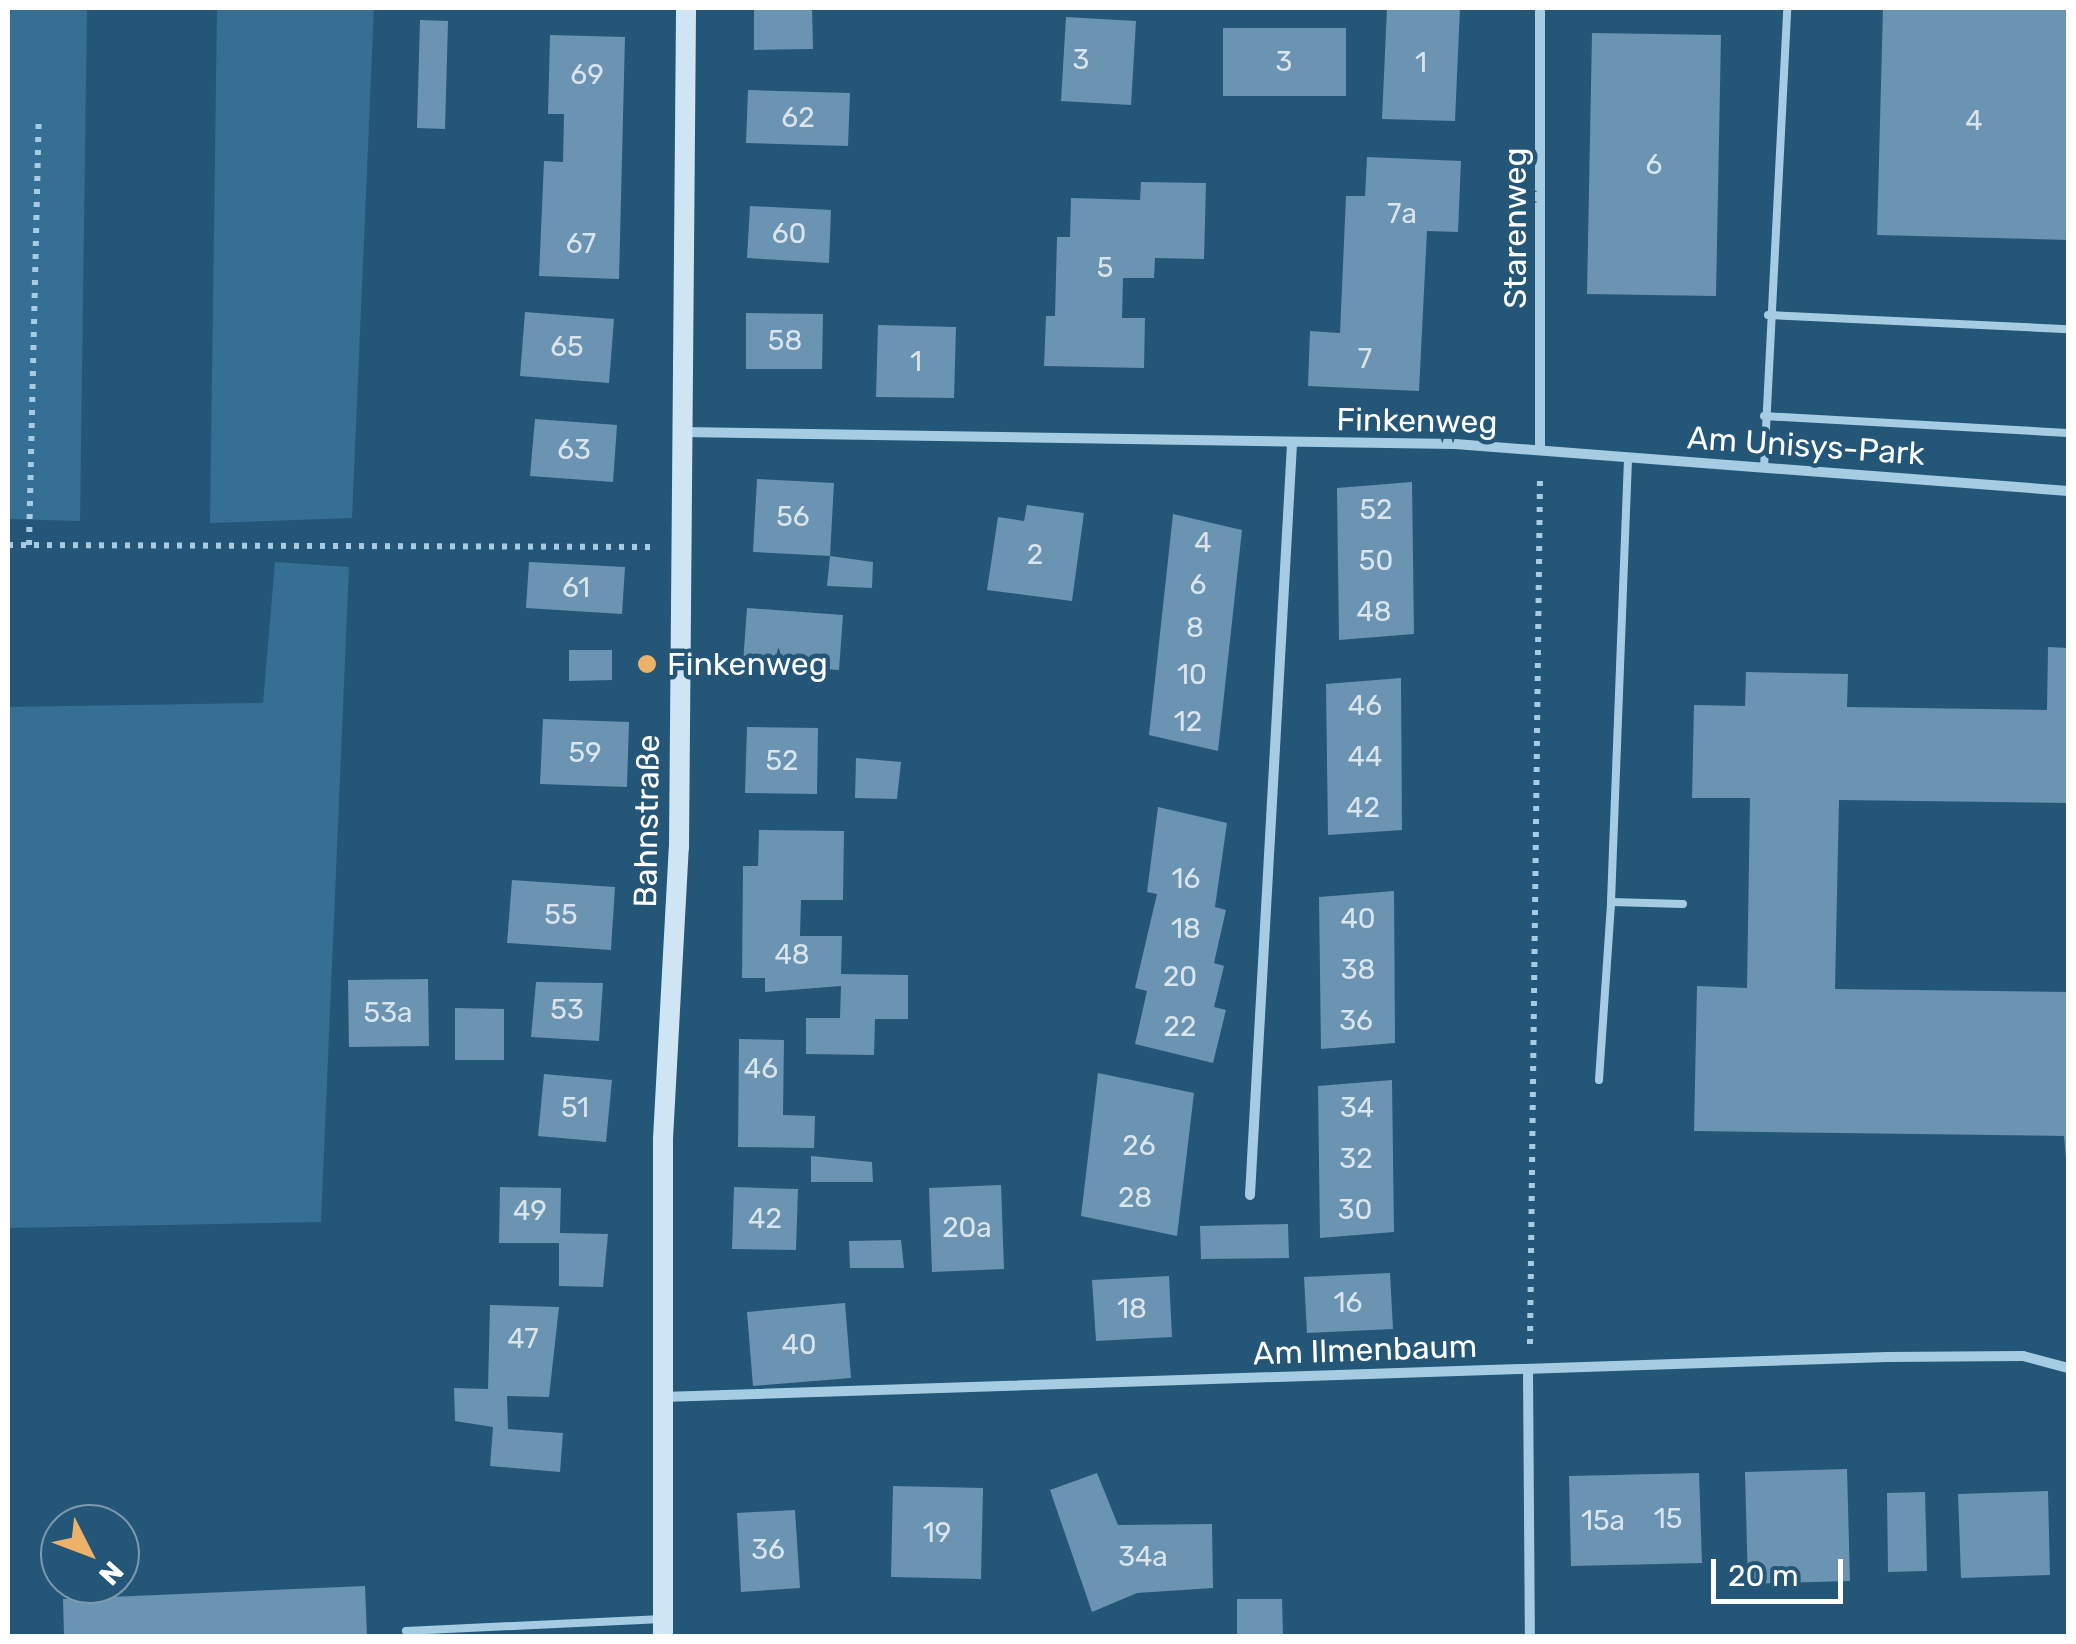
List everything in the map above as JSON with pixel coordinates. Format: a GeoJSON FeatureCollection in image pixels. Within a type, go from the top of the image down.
{"type":"FeatureCollection","features":[{"type":"Feature","properties":{"kind":"street","name":"Bahnstraße"},"geometry":{"type":"LineString","coordinates":[[663,1628],[662,1397],[680,548],[686,8]]}},
{"type":"Feature","properties":{"kind":"street","name":"Starenweg"},"geometry":{"type":"LineString","coordinates":[[1540,8],[1540,450]]}},
{"type":"Feature","properties":{"kind":"street","name":"Finkenweg"},"geometry":{"type":"LineString","coordinates":[[680,432],[1540,450]]}},
{"type":"Feature","properties":{"kind":"street","name":"Finkenweg"},"geometry":{"type":"LineString","coordinates":[[1250,1196],[1292,444]]}},
{"type":"Feature","properties":{"kind":"street","name":"Am Unisys-Park"},"geometry":{"type":"LineString","coordinates":[[1540,450],[2068,492]]}},
{"type":"Feature","properties":{"kind":"street","name":"Am Ilmenbaum"},"geometry":{"type":"LineString","coordinates":[[662,1397],[1887,1356],[2022,1356],[2068,1368]]}},
{"type":"Feature","properties":{"kind":"street"},"geometry":{"type":"LineString","coordinates":[[1528,1370],[1530,1636]]}},
{"type":"Feature","properties":{"kind":"lane"},"geometry":{"type":"LineString","coordinates":[[1764,468],[1768,315],[1787,8]]}},
{"type":"Feature","properties":{"kind":"lane"},"geometry":{"type":"LineString","coordinates":[[1768,315],[2068,328]]}},
{"type":"Feature","properties":{"kind":"lane"},"geometry":{"type":"LineString","coordinates":[[1764,416],[2068,433]]}},
{"type":"Feature","properties":{"kind":"lane"},"geometry":{"type":"LineString","coordinates":[[1599,1080],[1611,902],[1628,458]]}},
{"type":"Feature","properties":{"kind":"lane"},"geometry":{"type":"LineString","coordinates":[[1611,902],[1683,904]]}},
{"type":"Feature","properties":{"kind":"lane"},"geometry":{"type":"LineString","coordinates":[[406,1631],[663,1628]]}},
{"type":"Feature","properties":{"kind":"path"},"geometry":{"type":"LineString","coordinates":[[29,546],[39,116]]}},
{"type":"Feature","properties":{"kind":"path"},"geometry":{"type":"LineString","coordinates":[[1528,1370],[1540,450]]}},
{"type":"Feature","properties":{"kind":"path"},"geometry":{"type":"LineString","coordinates":[[8,546],[680,548]]}},
{"type":"Feature","properties":{"kind":"shaded area"},"geometry":{"type":"Polygon","coordinates":[[[8,8],[87,8],[80,521],[8,519],[8,8]]]}},
{"type":"Feature","properties":{"kind":"shaded area"},"geometry":{"type":"Polygon","coordinates":[[[217,8],[374,8],[352,518],[210,523],[217,8]]]}},
{"type":"Feature","properties":{"kind":"shaded area"},"geometry":{"type":"Polygon","coordinates":[[[275,562],[349,567],[321,1222],[8,1228],[8,707],[263,703],[275,562]]]}},
{"type":"Feature","properties":{"kind":"building"},"geometry":{"type":"Polygon","coordinates":[[[754,8],[812,8],[813,49],[754,50],[754,8]]]}},
{"type":"Feature","properties":{"kind":"building"},"geometry":{"type":"Polygon","coordinates":[[[1387,8],[1460,8],[1455,121],[1382,119],[1387,8]]]}},
{"type":"Feature","properties":{"kind":"building"},"geometry":{"type":"Polygon","coordinates":[[[1883,8],[2068,8],[2068,240],[1877,235],[1883,8]]]}},
{"type":"Feature","properties":{"kind":"building"},"geometry":{"type":"Polygon","coordinates":[[[1066,17],[1136,21],[1131,105],[1061,101],[1066,17]]]}},
{"type":"Feature","properties":{"kind":"building"},"geometry":{"type":"Polygon","coordinates":[[[420,20],[448,21],[445,129],[417,128],[420,20]]]}},
{"type":"Feature","properties":{"kind":"building"},"geometry":{"type":"Polygon","coordinates":[[[1223,28],[1346,28],[1346,96],[1223,96],[1223,28]]]}},
{"type":"Feature","properties":{"kind":"building"},"geometry":{"type":"Polygon","coordinates":[[[1592,33],[1721,35],[1716,296],[1587,294],[1592,33]]]}},
{"type":"Feature","properties":{"kind":"building"},"geometry":{"type":"Polygon","coordinates":[[[550,35],[625,37],[619,279],[539,276],[544,161],[563,162],[564,114],[548,114],[550,35]]]}},
{"type":"Feature","properties":{"kind":"building"},"geometry":{"type":"Polygon","coordinates":[[[748,90],[850,93],[848,146],[746,143],[748,90]]]}},
{"type":"Feature","properties":{"kind":"building"},"geometry":{"type":"Polygon","coordinates":[[[1367,157],[1461,161],[1458,232],[1427,231],[1419,391],[1308,386],[1310,331],[1340,333],[1346,196],[1365,196],[1367,157]]]}},
{"type":"Feature","properties":{"kind":"building"},"geometry":{"type":"Polygon","coordinates":[[[1141,182],[1206,183],[1204,259],[1155,258],[1154,278],[1123,278],[1122,318],[1145,318],[1144,368],[1044,366],[1046,316],[1055,316],[1057,237],[1070,237],[1071,198],[1140,200],[1141,182]]]}},
{"type":"Feature","properties":{"kind":"building"},"geometry":{"type":"Polygon","coordinates":[[[750,206],[831,210],[829,263],[747,258],[750,206]]]}},
{"type":"Feature","properties":{"kind":"building"},"geometry":{"type":"Polygon","coordinates":[[[525,312],[614,319],[609,383],[520,376],[525,312]]]}},
{"type":"Feature","properties":{"kind":"building"},"geometry":{"type":"Polygon","coordinates":[[[746,313],[823,314],[822,369],[746,369],[746,313]]]}},
{"type":"Feature","properties":{"kind":"building"},"geometry":{"type":"Polygon","coordinates":[[[878,325],[956,327],[954,398],[876,397],[878,325]]]}},
{"type":"Feature","properties":{"kind":"building"},"geometry":{"type":"Polygon","coordinates":[[[535,419],[617,425],[613,482],[530,476],[535,419]]]}},
{"type":"Feature","properties":{"kind":"building"},"geometry":{"type":"Polygon","coordinates":[[[757,479],[834,483],[830,556],[753,552],[757,479]]]}},
{"type":"Feature","properties":{"kind":"building"},"geometry":{"type":"Polygon","coordinates":[[[1412,482],[1414,634],[1339,640],[1337,488],[1412,482]]]}},
{"type":"Feature","properties":{"kind":"building"},"geometry":{"type":"Polygon","coordinates":[[[1027,505],[1084,513],[1072,601],[987,590],[998,517],[1024,521],[1027,505]]]}},
{"type":"Feature","properties":{"kind":"building"},"geometry":{"type":"Polygon","coordinates":[[[1173,514],[1242,530],[1218,751],[1149,735],[1173,514]]]}},
{"type":"Feature","properties":{"kind":"building"},"geometry":{"type":"Polygon","coordinates":[[[830,556],[873,562],[872,588],[827,586],[830,556]]]}},
{"type":"Feature","properties":{"kind":"building"},"geometry":{"type":"Polygon","coordinates":[[[529,562],[625,567],[622,614],[526,608],[529,562]]]}},
{"type":"Feature","properties":{"kind":"building"},"geometry":{"type":"Polygon","coordinates":[[[747,608],[843,615],[839,670],[743,663],[747,608]]]}},
{"type":"Feature","properties":{"kind":"building"},"geometry":{"type":"Polygon","coordinates":[[[2048,647],[2068,648],[2068,803],[1839,800],[1835,989],[2068,992],[2068,1184],[2064,1136],[1694,1131],[1697,986],[1747,988],[1750,798],[1692,798],[1694,705],[1745,706],[1746,672],[1848,674],[1847,707],[2047,710],[2048,647]]]}},
{"type":"Feature","properties":{"kind":"building"},"geometry":{"type":"Polygon","coordinates":[[[569,650],[612,650],[612,680],[569,681],[569,650]]]}},
{"type":"Feature","properties":{"kind":"building"},"geometry":{"type":"Polygon","coordinates":[[[1401,678],[1402,830],[1328,835],[1326,684],[1401,678]]]}},
{"type":"Feature","properties":{"kind":"building"},"geometry":{"type":"Polygon","coordinates":[[[543,719],[629,722],[627,787],[540,784],[543,719]]]}},
{"type":"Feature","properties":{"kind":"building"},"geometry":{"type":"Polygon","coordinates":[[[747,727],[818,728],[817,794],[745,793],[747,727]]]}},
{"type":"Feature","properties":{"kind":"building"},"geometry":{"type":"Polygon","coordinates":[[[856,758],[901,762],[897,799],[855,798],[856,758]]]}},
{"type":"Feature","properties":{"kind":"building"},"geometry":{"type":"Polygon","coordinates":[[[1158,807],[1227,823],[1215,907],[1226,910],[1214,963],[1224,966],[1214,1007],[1226,1010],[1213,1063],[1135,1044],[1147,991],[1135,988],[1157,894],[1147,892],[1158,807]]]}},
{"type":"Feature","properties":{"kind":"building"},"geometry":{"type":"Polygon","coordinates":[[[759,830],[844,831],[843,900],[801,900],[800,936],[842,936],[841,974],[908,975],[908,1019],[875,1019],[874,1055],[806,1054],[806,1018],[840,1018],[841,986],[765,992],[765,978],[742,978],[743,866],[758,866],[759,830]]]}},
{"type":"Feature","properties":{"kind":"building"},"geometry":{"type":"Polygon","coordinates":[[[512,880],[615,887],[611,950],[507,943],[512,880]]]}},
{"type":"Feature","properties":{"kind":"building"},"geometry":{"type":"Polygon","coordinates":[[[1394,891],[1395,1043],[1321,1049],[1319,897],[1394,891]]]}},
{"type":"Feature","properties":{"kind":"building"},"geometry":{"type":"Polygon","coordinates":[[[428,979],[429,1046],[349,1047],[348,980],[428,979]]]}},
{"type":"Feature","properties":{"kind":"building"},"geometry":{"type":"Polygon","coordinates":[[[536,982],[603,983],[599,1041],[531,1037],[536,982]]]}},
{"type":"Feature","properties":{"kind":"building"},"geometry":{"type":"Polygon","coordinates":[[[455,1008],[504,1009],[504,1060],[455,1060],[455,1008]]]}},
{"type":"Feature","properties":{"kind":"building"},"geometry":{"type":"Polygon","coordinates":[[[739,1039],[784,1040],[783,1115],[815,1116],[814,1148],[738,1147],[739,1039]]]}},
{"type":"Feature","properties":{"kind":"building"},"geometry":{"type":"Polygon","coordinates":[[[1098,1073],[1194,1093],[1177,1236],[1081,1216],[1098,1073]]]}},
{"type":"Feature","properties":{"kind":"building"},"geometry":{"type":"Polygon","coordinates":[[[544,1074],[612,1080],[606,1142],[538,1136],[544,1074]]]}},
{"type":"Feature","properties":{"kind":"building"},"geometry":{"type":"Polygon","coordinates":[[[1392,1080],[1394,1232],[1320,1238],[1318,1086],[1392,1080]]]}},
{"type":"Feature","properties":{"kind":"building"},"geometry":{"type":"Polygon","coordinates":[[[811,1156],[872,1162],[873,1182],[811,1182],[811,1156]]]}},
{"type":"Feature","properties":{"kind":"building"},"geometry":{"type":"Polygon","coordinates":[[[1001,1185],[1004,1269],[932,1272],[929,1188],[1001,1185]]]}},
{"type":"Feature","properties":{"kind":"building"},"geometry":{"type":"Polygon","coordinates":[[[500,1187],[561,1188],[560,1233],[608,1234],[603,1287],[559,1286],[559,1243],[499,1243],[500,1187]]]}},
{"type":"Feature","properties":{"kind":"building"},"geometry":{"type":"Polygon","coordinates":[[[734,1187],[798,1189],[796,1250],[732,1249],[734,1187]]]}},
{"type":"Feature","properties":{"kind":"building"},"geometry":{"type":"Polygon","coordinates":[[[1288,1224],[1289,1258],[1201,1259],[1200,1226],[1288,1224]]]}},
{"type":"Feature","properties":{"kind":"building"},"geometry":{"type":"Polygon","coordinates":[[[901,1240],[904,1268],[850,1268],[849,1241],[901,1240]]]}},
{"type":"Feature","properties":{"kind":"building"},"geometry":{"type":"Polygon","coordinates":[[[1390,1273],[1393,1329],[1307,1333],[1304,1277],[1390,1273]]]}},
{"type":"Feature","properties":{"kind":"building"},"geometry":{"type":"Polygon","coordinates":[[[1169,1276],[1172,1337],[1096,1341],[1092,1280],[1169,1276]]]}},
{"type":"Feature","properties":{"kind":"building"},"geometry":{"type":"Polygon","coordinates":[[[845,1303],[851,1378],[753,1386],[747,1312],[845,1303]]]}},
{"type":"Feature","properties":{"kind":"building"},"geometry":{"type":"Polygon","coordinates":[[[490,1305],[559,1307],[549,1397],[507,1396],[508,1429],[563,1433],[560,1472],[490,1466],[493,1427],[455,1421],[454,1388],[488,1389],[490,1305]]]}},
{"type":"Feature","properties":{"kind":"building"},"geometry":{"type":"Polygon","coordinates":[[[1847,1469],[1850,1581],[1748,1584],[1745,1472],[1847,1469]]]}},
{"type":"Feature","properties":{"kind":"building"},"geometry":{"type":"Polygon","coordinates":[[[1097,1473],[1118,1525],[1212,1524],[1213,1588],[1137,1593],[1092,1612],[1050,1490],[1097,1473]]]}},
{"type":"Feature","properties":{"kind":"building"},"geometry":{"type":"Polygon","coordinates":[[[1699,1473],[1702,1563],[1571,1566],[1569,1476],[1699,1473]]]}},
{"type":"Feature","properties":{"kind":"building"},"geometry":{"type":"Polygon","coordinates":[[[893,1486],[983,1488],[981,1579],[891,1577],[893,1486]]]}},
{"type":"Feature","properties":{"kind":"building"},"geometry":{"type":"Polygon","coordinates":[[[2048,1491],[2050,1575],[1961,1578],[1958,1494],[2048,1491]]]}},
{"type":"Feature","properties":{"kind":"building"},"geometry":{"type":"Polygon","coordinates":[[[1925,1492],[1927,1571],[1888,1572],[1887,1493],[1925,1492]]]}},
{"type":"Feature","properties":{"kind":"building"},"geometry":{"type":"Polygon","coordinates":[[[795,1510],[800,1588],[741,1592],[737,1513],[795,1510]]]}},
{"type":"Feature","properties":{"kind":"building"},"geometry":{"type":"Polygon","coordinates":[[[365,1586],[367,1636],[64,1636],[63,1604],[140,1604],[140,1596],[365,1586]]]}},
{"type":"Feature","properties":{"kind":"building"},"geometry":{"type":"Polygon","coordinates":[[[1237,1599],[1282,1599],[1283,1636],[1237,1636],[1237,1599]]]}},
{"type":"Feature","properties":{"kind":"place","name":"Finkenweg"},"geometry":{"type":"Point","coordinates":[647,664]}}]}
